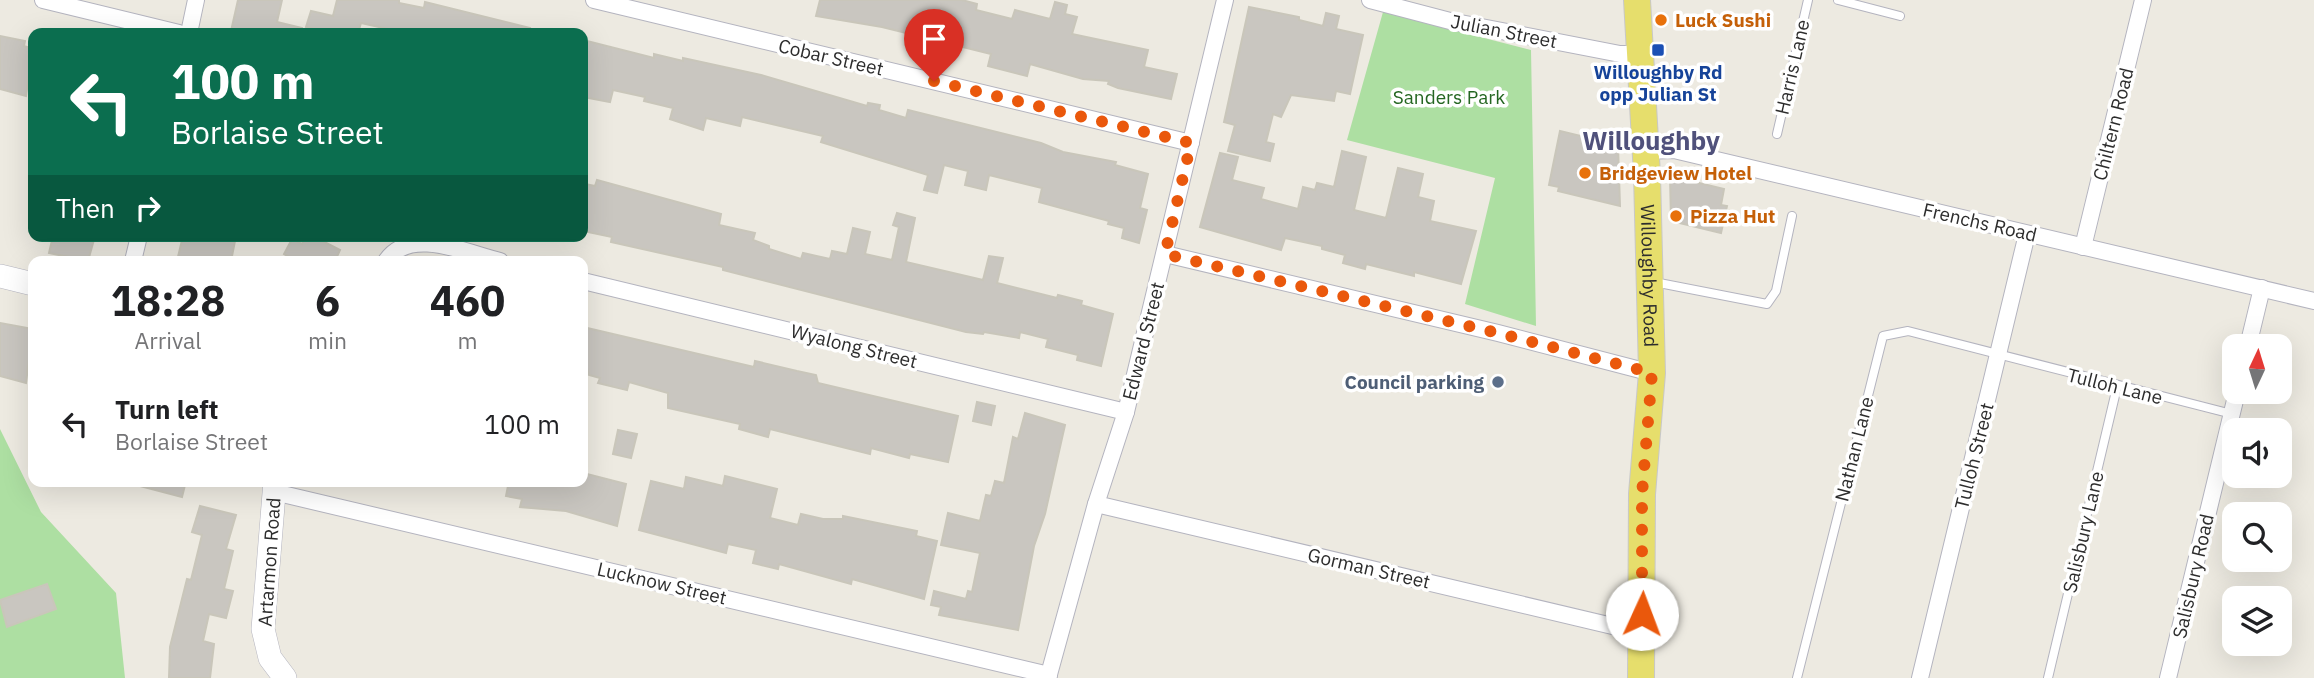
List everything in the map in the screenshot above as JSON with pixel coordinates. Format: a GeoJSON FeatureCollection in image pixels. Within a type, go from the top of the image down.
{"type":"FeatureCollection","features":[{"type":"Feature","properties":{"kind":"main road","name":"Willoughby Road"},"geometry":{"type":"LineString","coordinates":[[1637,0],[1651,281],[1652,373],[1642,494],[1641,678]]}},
{"type":"Feature","properties":{"kind":"street"},"geometry":{"type":"LineString","coordinates":[[43,0],[158,28]]}},
{"type":"Feature","properties":{"kind":"street"},"geometry":{"type":"LineString","coordinates":[[190,28],[196,0]]}},
{"type":"Feature","properties":{"kind":"street","name":"Cobar Street"},"geometry":{"type":"LineString","coordinates":[[594,0],[1191,143]]}},
{"type":"Feature","properties":{"kind":"street","name":"Edward Street"},"geometry":{"type":"LineString","coordinates":[[1048,676],[1096,504],[1126,412],[1226,0]]}},
{"type":"Feature","properties":{"kind":"street","name":"Julian Street"},"geometry":{"type":"LineString","coordinates":[[1370,0],[1450,21],[1620,54],[1640,54]]}},
{"type":"Feature","properties":{"kind":"street","name":"Chiltern Road"},"geometry":{"type":"LineString","coordinates":[[2084,247],[2143,0]]}},
{"type":"Feature","properties":{"kind":"street","name":"Frenchs Road"},"geometry":{"type":"LineString","coordinates":[[1645,151],[1674,150],[2314,300]]}},
{"type":"Feature","properties":{"kind":"street","name":"Tulloh Street"},"geometry":{"type":"LineString","coordinates":[[1920,678],[2027,234]]}},
{"type":"Feature","properties":{"kind":"street"},"geometry":{"type":"LineString","coordinates":[[389,256],[410,243],[432,244],[480,256]]}},
{"type":"Feature","properties":{"kind":"street"},"geometry":{"type":"LineString","coordinates":[[1165,254],[1484,329],[1652,373]]}},
{"type":"Feature","properties":{"kind":"street"},"geometry":{"type":"LineString","coordinates":[[0,276],[28,283]]}},
{"type":"Feature","properties":{"kind":"street","name":"Wyalong Street"},"geometry":{"type":"LineString","coordinates":[[588,282],[1126,412]]}},
{"type":"Feature","properties":{"kind":"street"},"geometry":{"type":"LineString","coordinates":[[2251,334],[2262,288]]}},
{"type":"Feature","properties":{"kind":"street","name":"Salisbury Road"},"geometry":{"type":"LineString","coordinates":[[2168,678],[2234,404]]}},
{"type":"Feature","properties":{"kind":"street","name":"Artarmon Road"},"geometry":{"type":"LineString","coordinates":[[275,487],[263,629],[270,658],[285,678]]}},
{"type":"Feature","properties":{"kind":"street","name":"Lucknow Street"},"geometry":{"type":"LineString","coordinates":[[279,487],[1048,676]]}},
{"type":"Feature","properties":{"kind":"street","name":"Gorman Street"},"geometry":{"type":"LineString","coordinates":[[1096,504],[1642,633]]}},
{"type":"Feature","properties":{"kind":"lane","name":"Harris Lane"},"geometry":{"type":"LineString","coordinates":[[1777,134],[1808,0]]}},
{"type":"Feature","properties":{"kind":"lane"},"geometry":{"type":"LineString","coordinates":[[1838,0],[1899,16]]}},
{"type":"Feature","properties":{"kind":"lane"},"geometry":{"type":"LineString","coordinates":[[1651,281],[1767,304],[1776,291],[1792,216]]}},
{"type":"Feature","properties":{"kind":"lane","name":"Nathan Lane"},"geometry":{"type":"LineString","coordinates":[[1797,678],[1883,336],[1908,331],[1998,357]]}},
{"type":"Feature","properties":{"kind":"lane","name":"Tulloh Lane"},"geometry":{"type":"LineString","coordinates":[[1998,357],[2232,414]]}},
{"type":"Feature","properties":{"kind":"lane","name":"Salisbury Lane"},"geometry":{"type":"LineString","coordinates":[[2048,678],[2118,387]]}},
{"type":"Feature","properties":{"kind":"green space","name":"Sanders Park"},"geometry":{"type":"Polygon","coordinates":[[[1383,12],[1531,50],[1536,326],[1465,304],[1495,178],[1347,140],[1383,12]]]}},
{"type":"Feature","properties":{"kind":"green space"},"geometry":{"type":"Polygon","coordinates":[[[0,429],[41,512],[116,593],[125,678],[0,678],[0,429]]]}},
{"type":"Feature","properties":{"kind":"building"},"geometry":{"type":"Polygon","coordinates":[[[238,0],[282,0],[277,22],[302,28],[232,28],[238,0]]]}},
{"type":"Feature","properties":{"kind":"building"},"geometry":{"type":"Polygon","coordinates":[[[337,0],[399,0],[399,3],[424,8],[425,2],[530,28],[384,28],[361,23],[360,28],[306,27],[311,11],[333,16],[337,0]]]}},
{"type":"Feature","properties":{"kind":"building"},"geometry":{"type":"Polygon","coordinates":[[[820,0],[962,0],[977,4],[976,10],[1012,19],[1015,10],[1050,19],[1055,2],[1067,5],[1065,14],[1077,17],[1072,34],[1148,50],[1144,67],[1177,74],[1171,99],[1118,88],[1108,84],[1109,81],[1083,79],[1030,64],[1027,76],[988,66],[991,54],[882,27],[816,16],[820,0]]]}},
{"type":"Feature","properties":{"kind":"building"},"geometry":{"type":"Polygon","coordinates":[[[1249,7],[1299,17],[1299,20],[1323,26],[1326,13],[1339,16],[1336,29],[1363,35],[1350,94],[1336,91],[1334,101],[1291,95],[1281,117],[1273,114],[1266,142],[1274,144],[1270,161],[1228,151],[1235,125],[1224,122],[1249,7]]]}},
{"type":"Feature","properties":{"kind":"building"},"geometry":{"type":"Polygon","coordinates":[[[0,36],[25,41],[24,46],[28,47],[26,96],[0,89],[0,36]]]}},
{"type":"Feature","properties":{"kind":"building"},"geometry":{"type":"Polygon","coordinates":[[[588,41],[654,58],[654,54],[683,61],[683,58],[761,75],[867,106],[868,103],[880,105],[879,110],[906,118],[908,110],[1041,143],[1063,152],[1116,162],[1115,165],[1148,174],[1140,208],[1147,210],[1139,243],[1122,238],[1124,228],[1108,224],[1109,221],[1039,202],[1042,188],[989,175],[986,190],[965,185],[968,171],[944,165],[937,193],[924,190],[928,175],[821,142],[823,136],[742,117],[740,126],[706,118],[703,130],[670,119],[673,108],[644,101],[645,97],[613,90],[610,102],[588,98],[588,41]]]}},
{"type":"Feature","properties":{"kind":"building","name":"Bridgeview Hotel"},"geometry":{"type":"Polygon","coordinates":[[[1560,131],[1618,145],[1620,206],[1558,191],[1559,187],[1549,185],[1560,131]]]}},
{"type":"Feature","properties":{"kind":"building"},"geometry":{"type":"Polygon","coordinates":[[[1342,151],[1366,157],[1354,210],[1386,218],[1398,168],[1423,174],[1418,197],[1434,201],[1430,221],[1476,231],[1461,284],[1414,272],[1414,276],[1366,264],[1365,269],[1343,263],[1345,255],[1322,249],[1322,246],[1285,238],[1281,250],[1200,227],[1220,153],[1238,157],[1232,180],[1264,188],[1261,199],[1298,209],[1303,187],[1315,190],[1317,183],[1334,187],[1342,151]]]}},
{"type":"Feature","properties":{"kind":"building"},"geometry":{"type":"Polygon","coordinates":[[[1670,176],[1724,189],[1721,205],[1727,206],[1721,233],[1671,221],[1670,176]]]}},
{"type":"Feature","properties":{"kind":"building"},"geometry":{"type":"Polygon","coordinates":[[[597,180],[721,214],[719,225],[755,233],[753,240],[769,246],[769,249],[801,259],[803,253],[830,259],[832,251],[847,254],[853,228],[870,232],[865,254],[892,260],[899,227],[893,225],[897,213],[915,218],[906,262],[983,280],[989,256],[1003,258],[997,283],[1057,298],[1058,295],[1082,301],[1081,305],[1113,314],[1101,366],[1077,360],[1078,355],[1046,347],[1048,339],[1020,332],[1019,338],[966,332],[723,270],[723,267],[611,242],[612,237],[588,232],[588,185],[595,186],[597,180]]]}},
{"type":"Feature","properties":{"kind":"building"},"geometry":{"type":"Polygon","coordinates":[[[52,242],[93,242],[89,256],[49,253],[52,242]]]}},
{"type":"Feature","properties":{"kind":"building"},"geometry":{"type":"Polygon","coordinates":[[[182,242],[235,242],[232,256],[178,256],[182,242]]]}},
{"type":"Feature","properties":{"kind":"building"},"geometry":{"type":"Polygon","coordinates":[[[290,242],[325,242],[340,250],[337,256],[284,254],[290,242]]]}},
{"type":"Feature","properties":{"kind":"building"},"geometry":{"type":"Polygon","coordinates":[[[0,323],[28,328],[26,383],[0,376],[0,323]]]}},
{"type":"Feature","properties":{"kind":"building"},"geometry":{"type":"Polygon","coordinates":[[[588,328],[754,367],[755,361],[816,375],[818,383],[958,416],[948,462],[910,454],[909,458],[871,448],[870,454],[770,429],[768,437],[739,429],[740,424],[668,408],[668,393],[629,382],[627,390],[598,383],[600,378],[589,375],[588,328]]]}},
{"type":"Feature","properties":{"kind":"building"},"geometry":{"type":"Polygon","coordinates":[[[977,402],[995,406],[991,425],[973,421],[977,402]]]}},
{"type":"Feature","properties":{"kind":"building"},"geometry":{"type":"Polygon","coordinates":[[[1025,413],[1065,425],[1045,514],[1034,546],[1018,630],[939,615],[941,607],[931,605],[934,591],[966,599],[968,591],[972,592],[980,553],[941,545],[948,513],[980,521],[986,495],[991,496],[995,481],[1004,483],[1013,437],[1018,439],[1025,413]]]}},
{"type":"Feature","properties":{"kind":"building"},"geometry":{"type":"Polygon","coordinates":[[[618,430],[637,434],[631,458],[613,454],[618,430]]]}},
{"type":"Feature","properties":{"kind":"building"},"geometry":{"type":"Polygon","coordinates":[[[588,474],[626,484],[617,526],[566,511],[520,507],[522,499],[506,496],[508,487],[588,487],[588,474]]]}},
{"type":"Feature","properties":{"kind":"building"},"geometry":{"type":"Polygon","coordinates":[[[725,476],[777,489],[770,518],[798,525],[801,514],[823,519],[843,519],[843,516],[917,531],[916,536],[937,541],[924,599],[852,579],[851,584],[779,564],[778,569],[753,563],[756,550],[728,544],[726,553],[639,530],[651,481],[684,489],[686,477],[723,486],[725,476]]]}},
{"type":"Feature","properties":{"kind":"building"},"geometry":{"type":"Polygon","coordinates":[[[144,487],[184,487],[182,497],[144,487]]]}},
{"type":"Feature","properties":{"kind":"building"},"geometry":{"type":"Polygon","coordinates":[[[200,506],[236,515],[226,549],[233,551],[224,589],[233,591],[226,618],[209,614],[203,641],[214,644],[210,678],[169,678],[170,647],[187,579],[191,580],[202,535],[192,532],[200,506]]]}},
{"type":"Feature","properties":{"kind":"building"},"geometry":{"type":"Polygon","coordinates":[[[47,584],[56,609],[7,627],[0,600],[47,584]]]}},
{"type":"Feature","properties":{"kind":"place","name":"Luck Sushi"},"geometry":{"type":"Point","coordinates":[1661,20]}},
{"type":"Feature","properties":{"kind":"place","name":"Willoughby Rd opp Julian St"},"geometry":{"type":"Point","coordinates":[1658,50]}},
{"type":"Feature","properties":{"kind":"place","name":"Bridgeview Hotel"},"geometry":{"type":"Point","coordinates":[1585,173]}},
{"type":"Feature","properties":{"kind":"place","name":"Pizza Hut"},"geometry":{"type":"Point","coordinates":[1676,216]}},
{"type":"Feature","properties":{"kind":"place","name":"Council parking"},"geometry":{"type":"Point","coordinates":[1498,382]}},
{"type":"Feature","properties":{"kind":"district","name":"Willoughby"},"geometry":{"type":"Point","coordinates":[1651,141]}},
{"type":"Feature","properties":{"kind":"route"},"geometry":{"type":"LineString","coordinates":[[934,81],[1191,143],[1165,254],[1498,333],[1652,373],[1642,494],[1642,614]]}}]}
